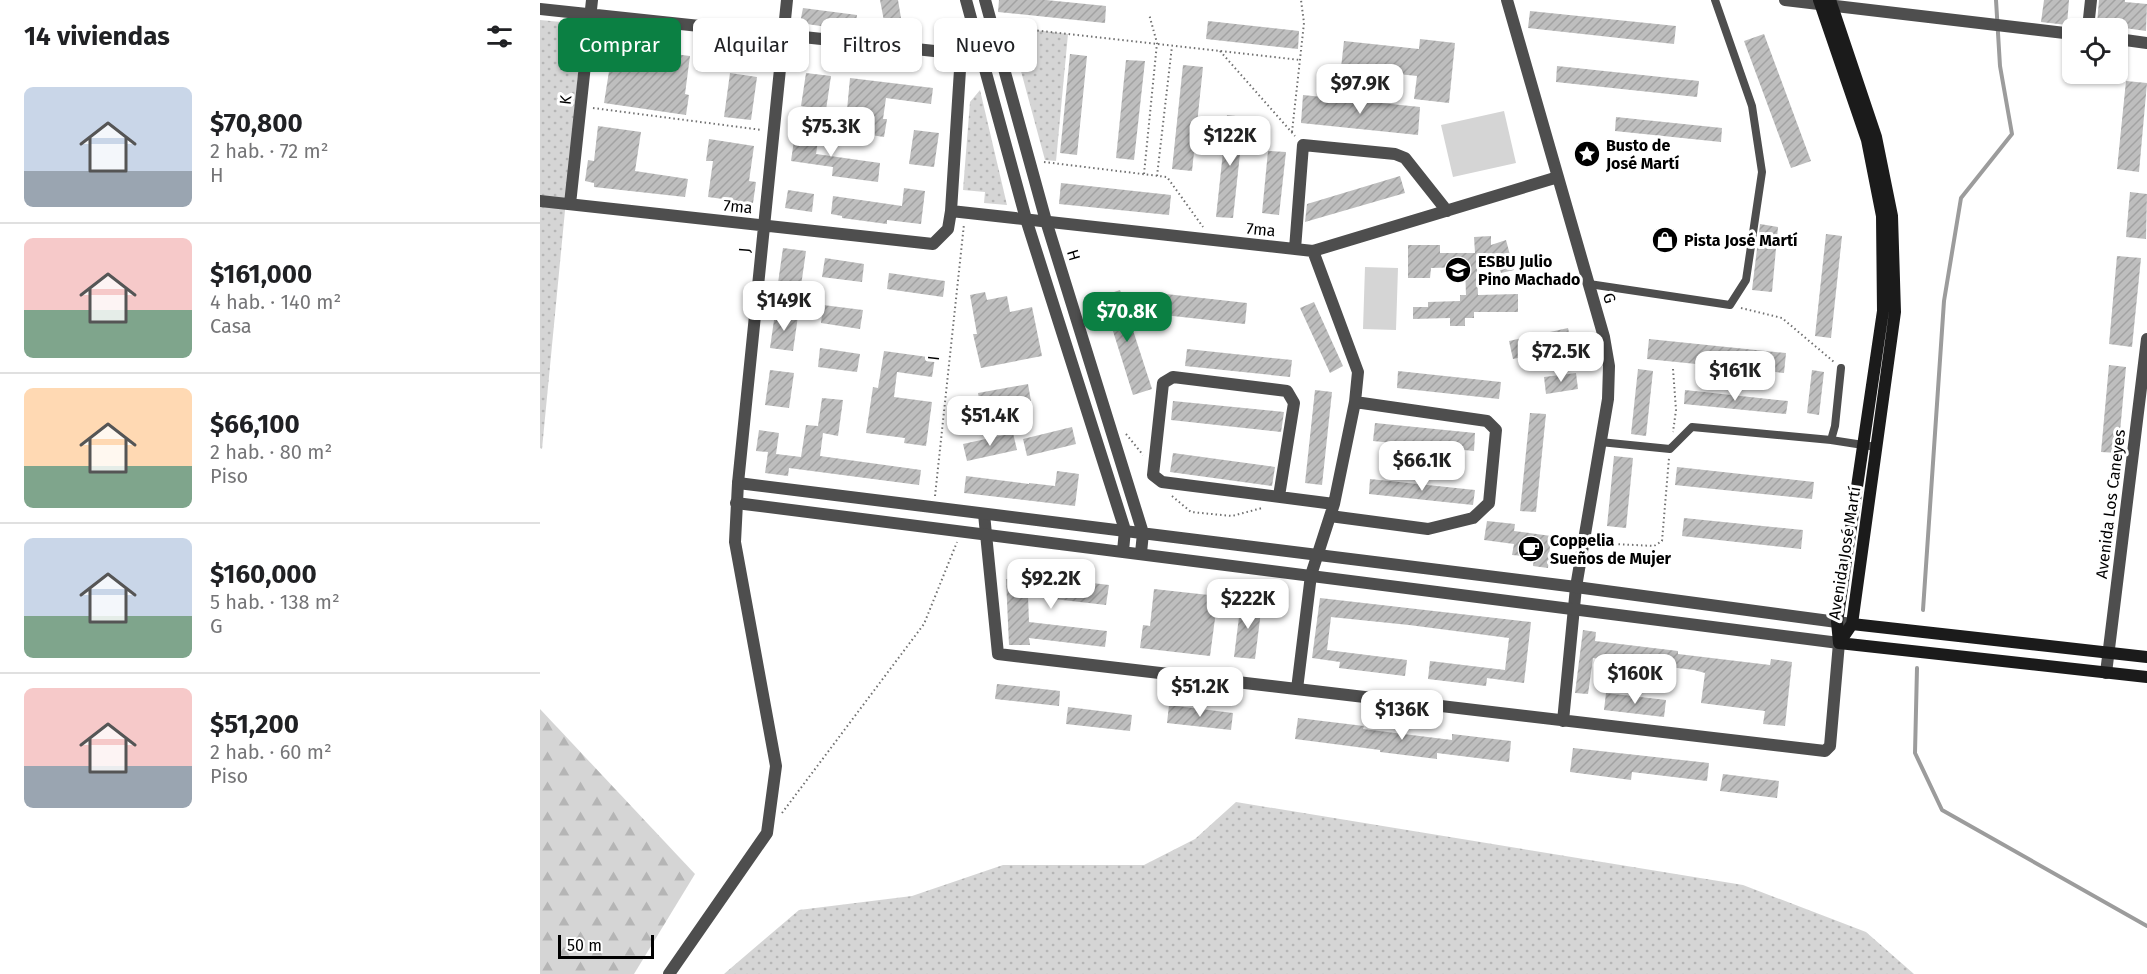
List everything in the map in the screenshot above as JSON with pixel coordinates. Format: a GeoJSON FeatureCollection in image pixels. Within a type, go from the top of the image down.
{"type":"FeatureCollection","features":[{"type":"Feature","properties":{"kind":"main road","name":"Avenida José Martí"},"geometry":{"type":"LineString","coordinates":[[1825,2],[1867,140],[1882,216],[1883,311],[1837,622],[1839,643]]}},
{"type":"Feature","properties":{"kind":"main road","name":"Avenida José Martí"},"geometry":{"type":"LineString","coordinates":[[1825,2],[1876,137],[1893,216],[1895,312],[1852,624],[1839,643]]}},
{"type":"Feature","properties":{"kind":"main road"},"geometry":{"type":"LineString","coordinates":[[1852,624],[2147,657]]}},
{"type":"Feature","properties":{"kind":"main road"},"geometry":{"type":"LineString","coordinates":[[1839,643],[2147,677]]}},
{"type":"Feature","properties":{"kind":"street","name":"K"},"geometry":{"type":"LineString","coordinates":[[570,204],[592,0]]}},
{"type":"Feature","properties":{"kind":"street","name":"J"},"geometry":{"type":"LineString","coordinates":[[785,18],[787,0]]}},
{"type":"Feature","properties":{"kind":"street"},"geometry":{"type":"LineString","coordinates":[[966,0],[971,18]]}},
{"type":"Feature","properties":{"kind":"street","name":"H"},"geometry":{"type":"LineString","coordinates":[[985,0],[989,18]]}},
{"type":"Feature","properties":{"kind":"street","name":"G"},"geometry":{"type":"LineString","coordinates":[[1507,0],[1604,337],[1609,366],[1608,399],[1576,587],[1563,721]]}},
{"type":"Feature","properties":{"kind":"street"},"geometry":{"type":"LineString","coordinates":[[1785,0],[1825,2],[2062,33]]}},
{"type":"Feature","properties":{"kind":"street"},"geometry":{"type":"LineString","coordinates":[[2089,18],[2091,0]]}},
{"type":"Feature","properties":{"kind":"street"},"geometry":{"type":"LineString","coordinates":[[540,9],[693,25]]}},
{"type":"Feature","properties":{"kind":"street"},"geometry":{"type":"LineString","coordinates":[[809,38],[934,51]]}},
{"type":"Feature","properties":{"kind":"street"},"geometry":{"type":"LineString","coordinates":[[2128,40],[2147,42]]}},
{"type":"Feature","properties":{"kind":"street","name":"J"},"geometry":{"type":"LineString","coordinates":[[669,974],[767,833],[776,766],[735,542],[736,503],[779,72]]}},
{"type":"Feature","properties":{"kind":"street"},"geometry":{"type":"LineString","coordinates":[[951,212],[961,72]]}},
{"type":"Feature","properties":{"kind":"street"},"geometry":{"type":"LineString","coordinates":[[985,72],[1026,219],[1125,530],[1123,551]]}},
{"type":"Feature","properties":{"kind":"street","name":"H"},"geometry":{"type":"LineString","coordinates":[[1004,72],[1046,221],[1143,533],[1141,553]]}},
{"type":"Feature","properties":{"kind":"street"},"geometry":{"type":"LineString","coordinates":[[1294,249],[1303,145],[1395,154],[1405,158],[1447,211]]}},
{"type":"Feature","properties":{"kind":"street","name":"7ma"},"geometry":{"type":"LineString","coordinates":[[540,201],[933,244],[948,229],[951,212],[1313,251],[1558,177]]}},
{"type":"Feature","properties":{"kind":"street"},"geometry":{"type":"LineString","coordinates":[[1297,689],[1311,575],[1332,510],[1355,402],[1358,372],[1313,251]]}},
{"type":"Feature","properties":{"kind":"street","name":"Avenida Los Caneyes"},"geometry":{"type":"LineString","coordinates":[[2106,673],[2147,339]]}},
{"type":"Feature","properties":{"kind":"street"},"geometry":{"type":"LineString","coordinates":[[1279,496],[1294,403],[1287,391],[1173,377],[1163,383],[1153,475],[1162,482],[1279,496],[1332,510],[1428,529],[1473,518],[1489,503],[1496,430],[1487,421],[1355,402]]}},
{"type":"Feature","properties":{"kind":"street"},"geometry":{"type":"LineString","coordinates":[[738,483],[1576,587],[1852,624]]}},
{"type":"Feature","properties":{"kind":"street"},"geometry":{"type":"LineString","coordinates":[[736,503],[962,531],[986,534],[1123,551],[1141,553],[1839,643],[1830,746],[1825,751],[999,654],[986,534],[984,514]]}},
{"type":"Feature","properties":{"kind":"lane"},"geometry":{"type":"LineString","coordinates":[[1589,284],[1730,305],[1746,280],[1762,172],[1752,106],[1714,0]]}},
{"type":"Feature","properties":{"kind":"lane"},"geometry":{"type":"LineString","coordinates":[[1831,440],[1835,426],[1841,368]]}},
{"type":"Feature","properties":{"kind":"lane"},"geometry":{"type":"LineString","coordinates":[[1600,442],[1670,449],[1692,427],[1831,440],[1876,447]]}},
{"type":"Feature","properties":{"kind":"path"},"geometry":{"type":"LineString","coordinates":[[1292,132],[1304,23],[1301,0]]}},
{"type":"Feature","properties":{"kind":"path"},"geometry":{"type":"LineString","coordinates":[[1144,174],[1157,43],[1149,14]]}},
{"type":"Feature","properties":{"kind":"path"},"geometry":{"type":"LineString","coordinates":[[1037,30],[1300,60]]}},
{"type":"Feature","properties":{"kind":"path"},"geometry":{"type":"LineString","coordinates":[[1157,176],[1172,46]]}},
{"type":"Feature","properties":{"kind":"path"},"geometry":{"type":"LineString","coordinates":[[1220,51],[1303,145]]}},
{"type":"Feature","properties":{"kind":"path"},"geometry":{"type":"LineString","coordinates":[[581,106],[773,131]]}},
{"type":"Feature","properties":{"kind":"path"},"geometry":{"type":"LineString","coordinates":[[1029,160],[1167,177],[1212,240]]}},
{"type":"Feature","properties":{"kind":"path","name":"I"},"geometry":{"type":"LineString","coordinates":[[933,507],[966,213]]}},
{"type":"Feature","properties":{"kind":"path"},"geometry":{"type":"LineString","coordinates":[[1730,305],[1782,318],[1841,368]]}},
{"type":"Feature","properties":{"kind":"path"},"geometry":{"type":"LineString","coordinates":[[1583,542],[1654,546],[1662,541],[1670,449],[1676,410],[1673,369]]}},
{"type":"Feature","properties":{"kind":"path"},"geometry":{"type":"LineString","coordinates":[[781,814],[924,624],[962,531]]}},
{"type":"Feature","properties":{"kind":"green space"},"geometry":{"type":"Polygon","coordinates":[[[540,20],[558,22],[558,72],[578,72],[542,449],[540,448],[540,20]]]}},
{"type":"Feature","properties":{"kind":"green space"},"geometry":{"type":"Polygon","coordinates":[[[1037,30],[1068,34],[1056,161],[1045,160],[1021,72],[1037,72],[1037,30]]]}},
{"type":"Feature","properties":{"kind":"green space"},"geometry":{"type":"Polygon","coordinates":[[[980,90],[1007,205],[984,203],[985,192],[963,190],[970,102],[980,90]]]}},
{"type":"Feature","properties":{"kind":"green space"},"geometry":{"type":"Polygon","coordinates":[[[1504,111],[1516,163],[1453,177],[1441,125],[1504,111]]]}},
{"type":"Feature","properties":{"kind":"green space"},"geometry":{"type":"Polygon","coordinates":[[[1365,267],[1398,268],[1396,330],[1363,329],[1365,267]]]}},
{"type":"Feature","properties":{"kind":"green space"},"geometry":{"type":"Polygon","coordinates":[[[540,709],[695,874],[634,974],[540,974],[540,709]]]}},
{"type":"Feature","properties":{"kind":"green space"},"geometry":{"type":"Polygon","coordinates":[[[1236,802],[1743,885],[1866,932],[1914,974],[724,974],[799,910],[912,896],[1003,865],[1144,865],[1195,839],[1236,802]]]}},
{"type":"Feature","properties":{"kind":"building"},"geometry":{"type":"Polygon","coordinates":[[[880,0],[898,0],[901,18],[883,18],[880,0]]]}},
{"type":"Feature","properties":{"kind":"building"},"geometry":{"type":"Polygon","coordinates":[[[999,0],[1046,0],[1106,6],[1105,23],[998,12],[999,0]]]}},
{"type":"Feature","properties":{"kind":"building"},"geometry":{"type":"Polygon","coordinates":[[[2044,0],[2069,0],[2068,18],[2062,18],[2062,24],[2041,22],[2044,0]]]}},
{"type":"Feature","properties":{"kind":"building"},"geometry":{"type":"Polygon","coordinates":[[[2099,0],[2125,0],[2125,2],[2147,4],[2146,31],[2128,28],[2128,18],[2098,18],[2099,0]]]}},
{"type":"Feature","properties":{"kind":"building"},"geometry":{"type":"Polygon","coordinates":[[[803,8],[857,15],[857,18],[821,18],[821,26],[809,24],[809,18],[801,18],[803,8]]]}},
{"type":"Feature","properties":{"kind":"building"},"geometry":{"type":"Polygon","coordinates":[[[1530,11],[1676,26],[1674,44],[1528,28],[1530,11]]]}},
{"type":"Feature","properties":{"kind":"building"},"geometry":{"type":"Polygon","coordinates":[[[1208,21],[1299,31],[1298,49],[1206,39],[1208,21]]]}},
{"type":"Feature","properties":{"kind":"building"},"geometry":{"type":"Polygon","coordinates":[[[1764,34],[1811,161],[1791,168],[1744,41],[1764,34]]]}},
{"type":"Feature","properties":{"kind":"building"},"geometry":{"type":"Polygon","coordinates":[[[1420,39],[1455,43],[1449,103],[1414,99],[1417,76],[1341,68],[1344,41],[1419,49],[1420,39]]]}},
{"type":"Feature","properties":{"kind":"building"},"geometry":{"type":"Polygon","coordinates":[[[1070,54],[1087,56],[1077,155],[1060,153],[1070,54]]]}},
{"type":"Feature","properties":{"kind":"building"},"geometry":{"type":"Polygon","coordinates":[[[681,55],[690,56],[685,94],[689,95],[686,115],[604,103],[609,72],[681,72],[681,55]]]}},
{"type":"Feature","properties":{"kind":"building"},"geometry":{"type":"Polygon","coordinates":[[[1126,60],[1145,61],[1134,160],[1116,158],[1126,60]]]}},
{"type":"Feature","properties":{"kind":"building"},"geometry":{"type":"Polygon","coordinates":[[[1183,65],[1203,67],[1192,171],[1172,169],[1183,65]]]}},
{"type":"Feature","properties":{"kind":"building"},"geometry":{"type":"Polygon","coordinates":[[[1557,66],[1699,81],[1697,97],[1556,82],[1557,66]]]}},
{"type":"Feature","properties":{"kind":"building"},"geometry":{"type":"Polygon","coordinates":[[[730,73],[757,77],[751,120],[724,117],[730,73]]]}},
{"type":"Feature","properties":{"kind":"building"},"geometry":{"type":"Polygon","coordinates":[[[806,73],[831,76],[826,110],[801,106],[806,73]]]}},
{"type":"Feature","properties":{"kind":"building"},"geometry":{"type":"Polygon","coordinates":[[[850,78],[933,88],[931,104],[886,98],[883,119],[887,119],[884,137],[845,131],[850,78]]]}},
{"type":"Feature","properties":{"kind":"building"},"geometry":{"type":"Polygon","coordinates":[[[2128,81],[2147,83],[2139,172],[2117,169],[2126,84],[2128,81]]]}},
{"type":"Feature","properties":{"kind":"building"},"geometry":{"type":"Polygon","coordinates":[[[1303,95],[1420,107],[1418,135],[1301,123],[1303,95]]]}},
{"type":"Feature","properties":{"kind":"building"},"geometry":{"type":"Polygon","coordinates":[[[1227,115],[1244,117],[1233,218],[1216,217],[1227,115]]]}},
{"type":"Feature","properties":{"kind":"building"},"geometry":{"type":"Polygon","coordinates":[[[1616,117],[1722,128],[1721,142],[1615,131],[1616,117]]]}},
{"type":"Feature","properties":{"kind":"building"},"geometry":{"type":"Polygon","coordinates":[[[598,126],[641,132],[635,171],[688,179],[685,197],[594,187],[594,183],[585,181],[588,160],[594,161],[598,126]]]}},
{"type":"Feature","properties":{"kind":"building"},"geometry":{"type":"Polygon","coordinates":[[[796,126],[820,129],[816,154],[880,163],[878,182],[832,176],[833,167],[791,161],[796,126]]]}},
{"type":"Feature","properties":{"kind":"building"},"geometry":{"type":"Polygon","coordinates":[[[914,130],[939,133],[934,167],[909,164],[914,130]]]}},
{"type":"Feature","properties":{"kind":"building"},"geometry":{"type":"Polygon","coordinates":[[[709,139],[754,146],[749,181],[756,182],[753,203],[708,197],[713,161],[706,161],[709,139]]]}},
{"type":"Feature","properties":{"kind":"building"},"geometry":{"type":"Polygon","coordinates":[[[1268,151],[1286,152],[1279,215],[1262,213],[1268,151]]]}},
{"type":"Feature","properties":{"kind":"building"},"geometry":{"type":"Polygon","coordinates":[[[1400,176],[1405,193],[1305,222],[1307,204],[1400,176]]]}},
{"type":"Feature","properties":{"kind":"building"},"geometry":{"type":"Polygon","coordinates":[[[1061,183],[1171,195],[1169,215],[1059,204],[1061,183]]]}},
{"type":"Feature","properties":{"kind":"building"},"geometry":{"type":"Polygon","coordinates":[[[904,188],[925,191],[921,224],[887,220],[887,224],[842,218],[842,216],[831,214],[833,196],[902,206],[904,188]]]}},
{"type":"Feature","properties":{"kind":"building"},"geometry":{"type":"Polygon","coordinates":[[[788,190],[814,194],[812,212],[785,208],[788,190]]]}},
{"type":"Feature","properties":{"kind":"building"},"geometry":{"type":"Polygon","coordinates":[[[2130,192],[2147,194],[2146,239],[2126,237],[2130,192]]]}},
{"type":"Feature","properties":{"kind":"building"},"geometry":{"type":"Polygon","coordinates":[[[1760,224],[1778,227],[1772,292],[1752,290],[1760,224]]]}},
{"type":"Feature","properties":{"kind":"building"},"geometry":{"type":"Polygon","coordinates":[[[1826,234],[1842,236],[1831,338],[1815,336],[1826,234]]]}},
{"type":"Feature","properties":{"kind":"building"},"geometry":{"type":"Polygon","coordinates":[[[1491,236],[1491,245],[1506,240],[1514,270],[1501,273],[1499,267],[1477,267],[1478,295],[1518,294],[1518,312],[1474,312],[1474,318],[1465,318],[1465,326],[1450,326],[1450,318],[1413,319],[1413,307],[1428,307],[1428,302],[1460,301],[1460,295],[1466,295],[1465,267],[1431,268],[1430,278],[1408,278],[1408,245],[1440,245],[1440,253],[1475,253],[1474,237],[1491,236]]]}},
{"type":"Feature","properties":{"kind":"building"},"geometry":{"type":"Polygon","coordinates":[[[783,248],[806,251],[801,286],[778,283],[783,248]]]}},
{"type":"Feature","properties":{"kind":"building"},"geometry":{"type":"Polygon","coordinates":[[[2117,256],[2141,258],[2132,347],[2109,344],[2117,256]]]}},
{"type":"Feature","properties":{"kind":"building"},"geometry":{"type":"Polygon","coordinates":[[[825,258],[864,264],[862,282],[822,277],[825,258]]]}},
{"type":"Feature","properties":{"kind":"building"},"geometry":{"type":"Polygon","coordinates":[[[889,273],[945,281],[943,297],[887,289],[889,273]]]}},
{"type":"Feature","properties":{"kind":"building"},"geometry":{"type":"Polygon","coordinates":[[[1120,290],[1152,389],[1133,395],[1102,296],[1120,290]]]}},
{"type":"Feature","properties":{"kind":"building"},"geometry":{"type":"Polygon","coordinates":[[[985,292],[987,300],[1007,296],[1010,312],[1032,307],[1042,356],[981,368],[973,334],[977,334],[970,295],[985,292]]]}},
{"type":"Feature","properties":{"kind":"building"},"geometry":{"type":"Polygon","coordinates":[[[1148,292],[1247,303],[1245,324],[1146,313],[1148,292]]]}},
{"type":"Feature","properties":{"kind":"building"},"geometry":{"type":"Polygon","coordinates":[[[1314,302],[1343,366],[1330,373],[1300,308],[1314,302]]]}},
{"type":"Feature","properties":{"kind":"building"},"geometry":{"type":"Polygon","coordinates":[[[823,305],[863,310],[860,329],[821,323],[823,305]]]}},
{"type":"Feature","properties":{"kind":"building"},"geometry":{"type":"Polygon","coordinates":[[[775,313],[798,316],[793,351],[770,348],[775,313]]]}},
{"type":"Feature","properties":{"kind":"building"},"geometry":{"type":"Polygon","coordinates":[[[1568,328],[1572,346],[1513,359],[1509,341],[1568,328]]]}},
{"type":"Feature","properties":{"kind":"building"},"geometry":{"type":"Polygon","coordinates":[[[1649,339],[1786,353],[1784,373],[1647,359],[1649,339]]]}},
{"type":"Feature","properties":{"kind":"building"},"geometry":{"type":"Polygon","coordinates":[[[820,348],[860,354],[857,372],[818,367],[820,348]]]}},
{"type":"Feature","properties":{"kind":"building"},"geometry":{"type":"Polygon","coordinates":[[[1187,349],[1292,360],[1290,377],[1185,366],[1187,349]]]}},
{"type":"Feature","properties":{"kind":"building"},"geometry":{"type":"Polygon","coordinates":[[[884,351],[935,358],[932,377],[897,372],[894,397],[932,402],[926,446],[904,443],[905,438],[866,433],[873,387],[878,388],[884,351]]]}},
{"type":"Feature","properties":{"kind":"building"},"geometry":{"type":"Polygon","coordinates":[[[2109,365],[2126,367],[2118,453],[2101,452],[2109,365]]]}},
{"type":"Feature","properties":{"kind":"building"},"geometry":{"type":"Polygon","coordinates":[[[1638,369],[1653,371],[1646,436],[1631,434],[1638,369]]]}},
{"type":"Feature","properties":{"kind":"building"},"geometry":{"type":"Polygon","coordinates":[[[770,370],[794,373],[789,408],[765,405],[770,370]]]}},
{"type":"Feature","properties":{"kind":"building"},"geometry":{"type":"Polygon","coordinates":[[[1812,370],[1824,372],[1819,415],[1807,413],[1812,370]]]}},
{"type":"Feature","properties":{"kind":"building"},"geometry":{"type":"Polygon","coordinates":[[[1398,371],[1501,382],[1499,399],[1397,388],[1398,371]]]}},
{"type":"Feature","properties":{"kind":"building"},"geometry":{"type":"Polygon","coordinates":[[[1576,373],[1578,389],[1546,394],[1544,377],[1576,373]]]}},
{"type":"Feature","properties":{"kind":"building"},"geometry":{"type":"Polygon","coordinates":[[[1028,384],[1031,401],[981,410],[978,393],[1028,384]]]}},
{"type":"Feature","properties":{"kind":"building"},"geometry":{"type":"Polygon","coordinates":[[[1315,390],[1332,392],[1322,485],[1305,483],[1315,390]]]}},
{"type":"Feature","properties":{"kind":"building"},"geometry":{"type":"Polygon","coordinates":[[[1685,390],[1788,401],[1786,414],[1684,404],[1685,390]]]}},
{"type":"Feature","properties":{"kind":"building"},"geometry":{"type":"Polygon","coordinates":[[[822,398],[843,400],[838,436],[823,433],[820,456],[921,470],[919,485],[789,468],[788,476],[765,473],[768,452],[756,451],[759,430],[779,433],[776,454],[801,457],[806,425],[818,426],[822,398]]]}},
{"type":"Feature","properties":{"kind":"building"},"geometry":{"type":"Polygon","coordinates":[[[1173,401],[1284,412],[1281,432],[1171,420],[1173,401]]]}},
{"type":"Feature","properties":{"kind":"building"},"geometry":{"type":"Polygon","coordinates":[[[1530,413],[1546,414],[1536,512],[1520,511],[1530,413]]]}},
{"type":"Feature","properties":{"kind":"building"},"geometry":{"type":"Polygon","coordinates":[[[1375,423],[1475,433],[1474,451],[1373,441],[1375,423]]]}},
{"type":"Feature","properties":{"kind":"building"},"geometry":{"type":"Polygon","coordinates":[[[1072,427],[1076,444],[1027,456],[1023,439],[1072,427]]]}},
{"type":"Feature","properties":{"kind":"building"},"geometry":{"type":"Polygon","coordinates":[[[1013,433],[1017,450],[967,461],[963,444],[1013,433]]]}},
{"type":"Feature","properties":{"kind":"building"},"geometry":{"type":"Polygon","coordinates":[[[1173,453],[1275,467],[1272,486],[1170,472],[1173,453]]]}},
{"type":"Feature","properties":{"kind":"building"},"geometry":{"type":"Polygon","coordinates":[[[1614,456],[1633,458],[1626,528],[1607,526],[1614,456]]]}},
{"type":"Feature","properties":{"kind":"building"},"geometry":{"type":"Polygon","coordinates":[[[1677,467],[1814,482],[1812,499],[1675,485],[1677,467]]]}},
{"type":"Feature","properties":{"kind":"building"},"geometry":{"type":"Polygon","coordinates":[[[1057,471],[1079,474],[1075,506],[964,493],[966,476],[1055,486],[1057,471]]]}},
{"type":"Feature","properties":{"kind":"building"},"geometry":{"type":"Polygon","coordinates":[[[1370,479],[1475,490],[1473,505],[1369,494],[1370,479]]]}},
{"type":"Feature","properties":{"kind":"building"},"geometry":{"type":"Polygon","coordinates":[[[1684,518],[1803,530],[1801,549],[1682,536],[1684,518]]]}},
{"type":"Feature","properties":{"kind":"building","name":"Coppelia Sueños de Mujer"},"geometry":{"type":"Polygon","coordinates":[[[1487,521],[1515,524],[1514,531],[1551,536],[1548,568],[1533,566],[1534,557],[1512,555],[1514,544],[1484,540],[1487,521]]]}},
{"type":"Feature","properties":{"kind":"building"},"geometry":{"type":"Polygon","coordinates":[[[1043,577],[1109,585],[1106,605],[1028,596],[1029,622],[1107,631],[1105,647],[1029,638],[1030,645],[1009,645],[1006,579],[1043,577]]]}},
{"type":"Feature","properties":{"kind":"building"},"geometry":{"type":"Polygon","coordinates":[[[1154,589],[1218,596],[1210,656],[1140,648],[1143,625],[1150,626],[1154,589]]]}},
{"type":"Feature","properties":{"kind":"building"},"geometry":{"type":"Polygon","coordinates":[[[1320,598],[1531,622],[1524,683],[1487,678],[1486,686],[1428,679],[1430,661],[1505,670],[1509,638],[1409,625],[1331,617],[1327,650],[1407,660],[1405,676],[1339,668],[1340,662],[1312,658],[1320,598]]]}},
{"type":"Feature","properties":{"kind":"building"},"geometry":{"type":"Polygon","coordinates":[[[1241,601],[1262,603],[1255,659],[1234,657],[1241,601]]]}},
{"type":"Feature","properties":{"kind":"building"},"geometry":{"type":"Polygon","coordinates":[[[1583,630],[1596,632],[1595,641],[1678,651],[1678,654],[1770,665],[1771,659],[1792,662],[1785,726],[1763,724],[1765,711],[1701,703],[1705,673],[1694,670],[1593,658],[1588,694],[1575,693],[1583,630]]]}},
{"type":"Feature","properties":{"kind":"building"},"geometry":{"type":"Polygon","coordinates":[[[997,684],[1060,691],[1059,706],[995,699],[997,684]]]}},
{"type":"Feature","properties":{"kind":"building"},"geometry":{"type":"Polygon","coordinates":[[[1606,693],[1666,700],[1664,717],[1604,710],[1606,693]]]}},
{"type":"Feature","properties":{"kind":"building"},"geometry":{"type":"Polygon","coordinates":[[[1169,705],[1233,713],[1231,730],[1167,723],[1169,705]]]}},
{"type":"Feature","properties":{"kind":"building"},"geometry":{"type":"Polygon","coordinates":[[[1068,707],[1132,715],[1130,731],[1066,724],[1068,707]]]}},
{"type":"Feature","properties":{"kind":"building"},"geometry":{"type":"Polygon","coordinates":[[[1298,718],[1452,740],[1452,734],[1511,741],[1509,762],[1437,753],[1437,759],[1295,739],[1298,718]]]}},
{"type":"Feature","properties":{"kind":"building"},"geometry":{"type":"Polygon","coordinates":[[[1573,748],[1709,763],[1707,781],[1632,772],[1631,780],[1570,772],[1573,748]]]}},
{"type":"Feature","properties":{"kind":"building"},"geometry":{"type":"Polygon","coordinates":[[[1723,774],[1779,781],[1777,798],[1720,791],[1723,774]]]}},
{"type":"Feature","properties":{"kind":"waterway"},"geometry":{"type":"LineString","coordinates":[[1923,610],[1944,301],[1961,198],[2012,134],[2000,66],[1996,0]]}},
{"type":"Feature","properties":{"kind":"waterway"},"geometry":{"type":"LineString","coordinates":[[1917,668],[1915,753],[1942,810],[2147,926]]}},
{"type":"Feature","properties":{"kind":"place","name":"Busto de José Martí"},"geometry":{"type":"Point","coordinates":[1587,154]}},
{"type":"Feature","properties":{"kind":"place","name":"Pista José Martí"},"geometry":{"type":"Point","coordinates":[1665,240]}},
{"type":"Feature","properties":{"kind":"place","name":"ESBU Julio Pino Machado"},"geometry":{"type":"Point","coordinates":[1458,270]}},
{"type":"Feature","properties":{"kind":"place","name":"Coppelia Sueños de Mujer"},"geometry":{"type":"Point","coordinates":[1531,549]}}]}
